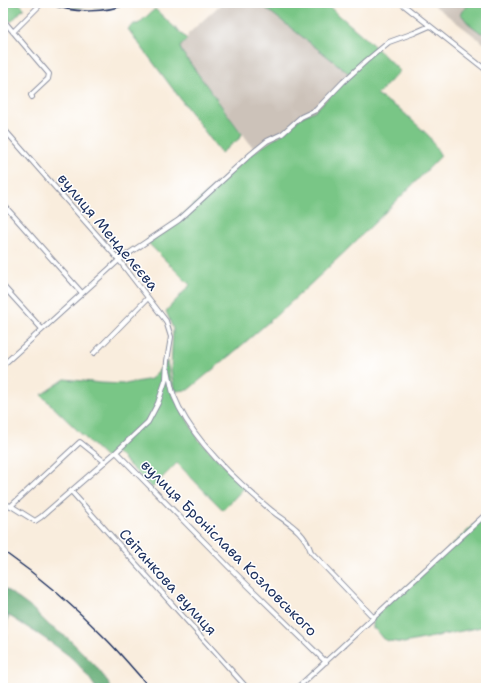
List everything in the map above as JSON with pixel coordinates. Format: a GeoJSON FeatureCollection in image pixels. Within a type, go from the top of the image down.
{"type":"FeatureCollection","features":[{"type":"Feature","properties":{"kind":"street"},"geometry":{"type":"LineString","coordinates":[[13,32],[42,3]]}},
{"type":"Feature","properties":{"kind":"street"},"geometry":{"type":"LineString","coordinates":[[401,3],[486,70]]}},
{"type":"Feature","properties":{"kind":"street"},"geometry":{"type":"LineString","coordinates":[[3,20],[50,74],[48,79],[31,95],[32,97]]}},
{"type":"Feature","properties":{"kind":"street"},"geometry":{"type":"LineString","coordinates":[[3,365],[119,260],[179,220],[246,158],[267,141],[282,134],[301,117],[316,110],[343,82],[390,42],[430,26]]}},
{"type":"Feature","properties":{"kind":"street","name":"вулиця Менделєєва"},"geometry":{"type":"LineString","coordinates":[[3,128],[119,260],[166,321],[171,337],[167,361]]}},
{"type":"Feature","properties":{"kind":"street"},"geometry":{"type":"LineString","coordinates":[[3,204],[82,293]]}},
{"type":"Feature","properties":{"kind":"street"},"geometry":{"type":"LineString","coordinates":[[3,286],[42,329]]}},
{"type":"Feature","properties":{"kind":"street"},"geometry":{"type":"LineString","coordinates":[[94,353],[148,298]]}},
{"type":"Feature","properties":{"kind":"street"},"geometry":{"type":"LineString","coordinates":[[3,504],[11,506],[35,521],[105,462],[148,422],[158,403],[166,379],[167,361]]}},
{"type":"Feature","properties":{"kind":"street"},"geometry":{"type":"LineString","coordinates":[[167,361],[173,395],[182,414],[199,440],[232,476],[265,506],[294,526],[308,542],[311,552],[373,617]]}},
{"type":"Feature","properties":{"kind":"street"},"geometry":{"type":"LineString","coordinates":[[11,506],[80,442],[105,462]]}},
{"type":"Feature","properties":{"kind":"street","name":"вулиця Броніслава Козловського"},"geometry":{"type":"LineString","coordinates":[[116,452],[224,562],[326,662]]}},
{"type":"Feature","properties":{"kind":"street","name":"Світанкова вулиця"},"geometry":{"type":"LineString","coordinates":[[71,491],[248,688]]}},
{"type":"Feature","properties":{"kind":"street"},"geometry":{"type":"LineString","coordinates":[[297,688],[486,514]]}},
{"type":"Feature","properties":{"kind":"shaded area"},"geometry":{"type":"Polygon","coordinates":[[[222,3],[259,3],[351,75],[316,110],[254,149],[182,52],[180,47],[187,39],[188,34],[222,3]]]}},
{"type":"Feature","properties":{"kind":"shaded area"},"geometry":{"type":"Polygon","coordinates":[[[431,3],[486,3],[486,45],[431,3]]]}},
{"type":"Feature","properties":{"kind":"green space"},"geometry":{"type":"Polygon","coordinates":[[[3,3],[19,3],[24,8],[11,22],[3,13],[3,3]]]}},
{"type":"Feature","properties":{"kind":"green space"},"geometry":{"type":"Polygon","coordinates":[[[59,3],[123,3],[111,6],[75,7],[59,3]]]}},
{"type":"Feature","properties":{"kind":"green space"},"geometry":{"type":"Polygon","coordinates":[[[259,3],[325,3],[371,43],[400,71],[377,95],[401,110],[429,136],[441,156],[347,250],[299,295],[188,390],[176,391],[174,390],[171,369],[173,329],[166,311],[190,285],[146,241],[166,229],[251,154],[282,134],[301,117],[316,110],[351,75],[259,3]]]}},
{"type":"Feature","properties":{"kind":"green space"},"geometry":{"type":"Polygon","coordinates":[[[471,3],[486,3],[486,32],[481,33],[468,23],[460,13],[471,3]]]}},
{"type":"Feature","properties":{"kind":"green space"},"geometry":{"type":"Polygon","coordinates":[[[155,9],[187,39],[180,47],[182,52],[242,134],[240,138],[221,153],[128,29],[134,24],[138,24],[155,9]]]}},
{"type":"Feature","properties":{"kind":"green space"},"geometry":{"type":"Polygon","coordinates":[[[167,361],[173,395],[199,440],[245,487],[223,510],[177,463],[152,488],[116,452],[107,459],[41,395],[65,379],[125,384],[151,379],[167,361]]]}},
{"type":"Feature","properties":{"kind":"green space"},"geometry":{"type":"Polygon","coordinates":[[[486,514],[486,626],[404,643],[383,639],[375,629],[373,629],[373,617],[486,514]]]}},
{"type":"Feature","properties":{"kind":"green space"},"geometry":{"type":"Polygon","coordinates":[[[3,587],[34,610],[50,626],[69,639],[94,664],[111,688],[96,688],[80,666],[61,650],[8,615],[3,618],[3,587]]]}},
{"type":"Feature","properties":{"kind":"green space"},"geometry":{"type":"Polygon","coordinates":[[[8,615],[3,667],[3,618],[8,615]]]}},
{"type":"Feature","properties":{"kind":"railway"},"geometry":{"type":"LineString","coordinates":[[47,3],[67,9],[89,11],[111,9],[131,3]]}},
{"type":"Feature","properties":{"kind":"railway"},"geometry":{"type":"LineString","coordinates":[[3,551],[56,592],[93,626],[117,650],[150,688]]}}]}
